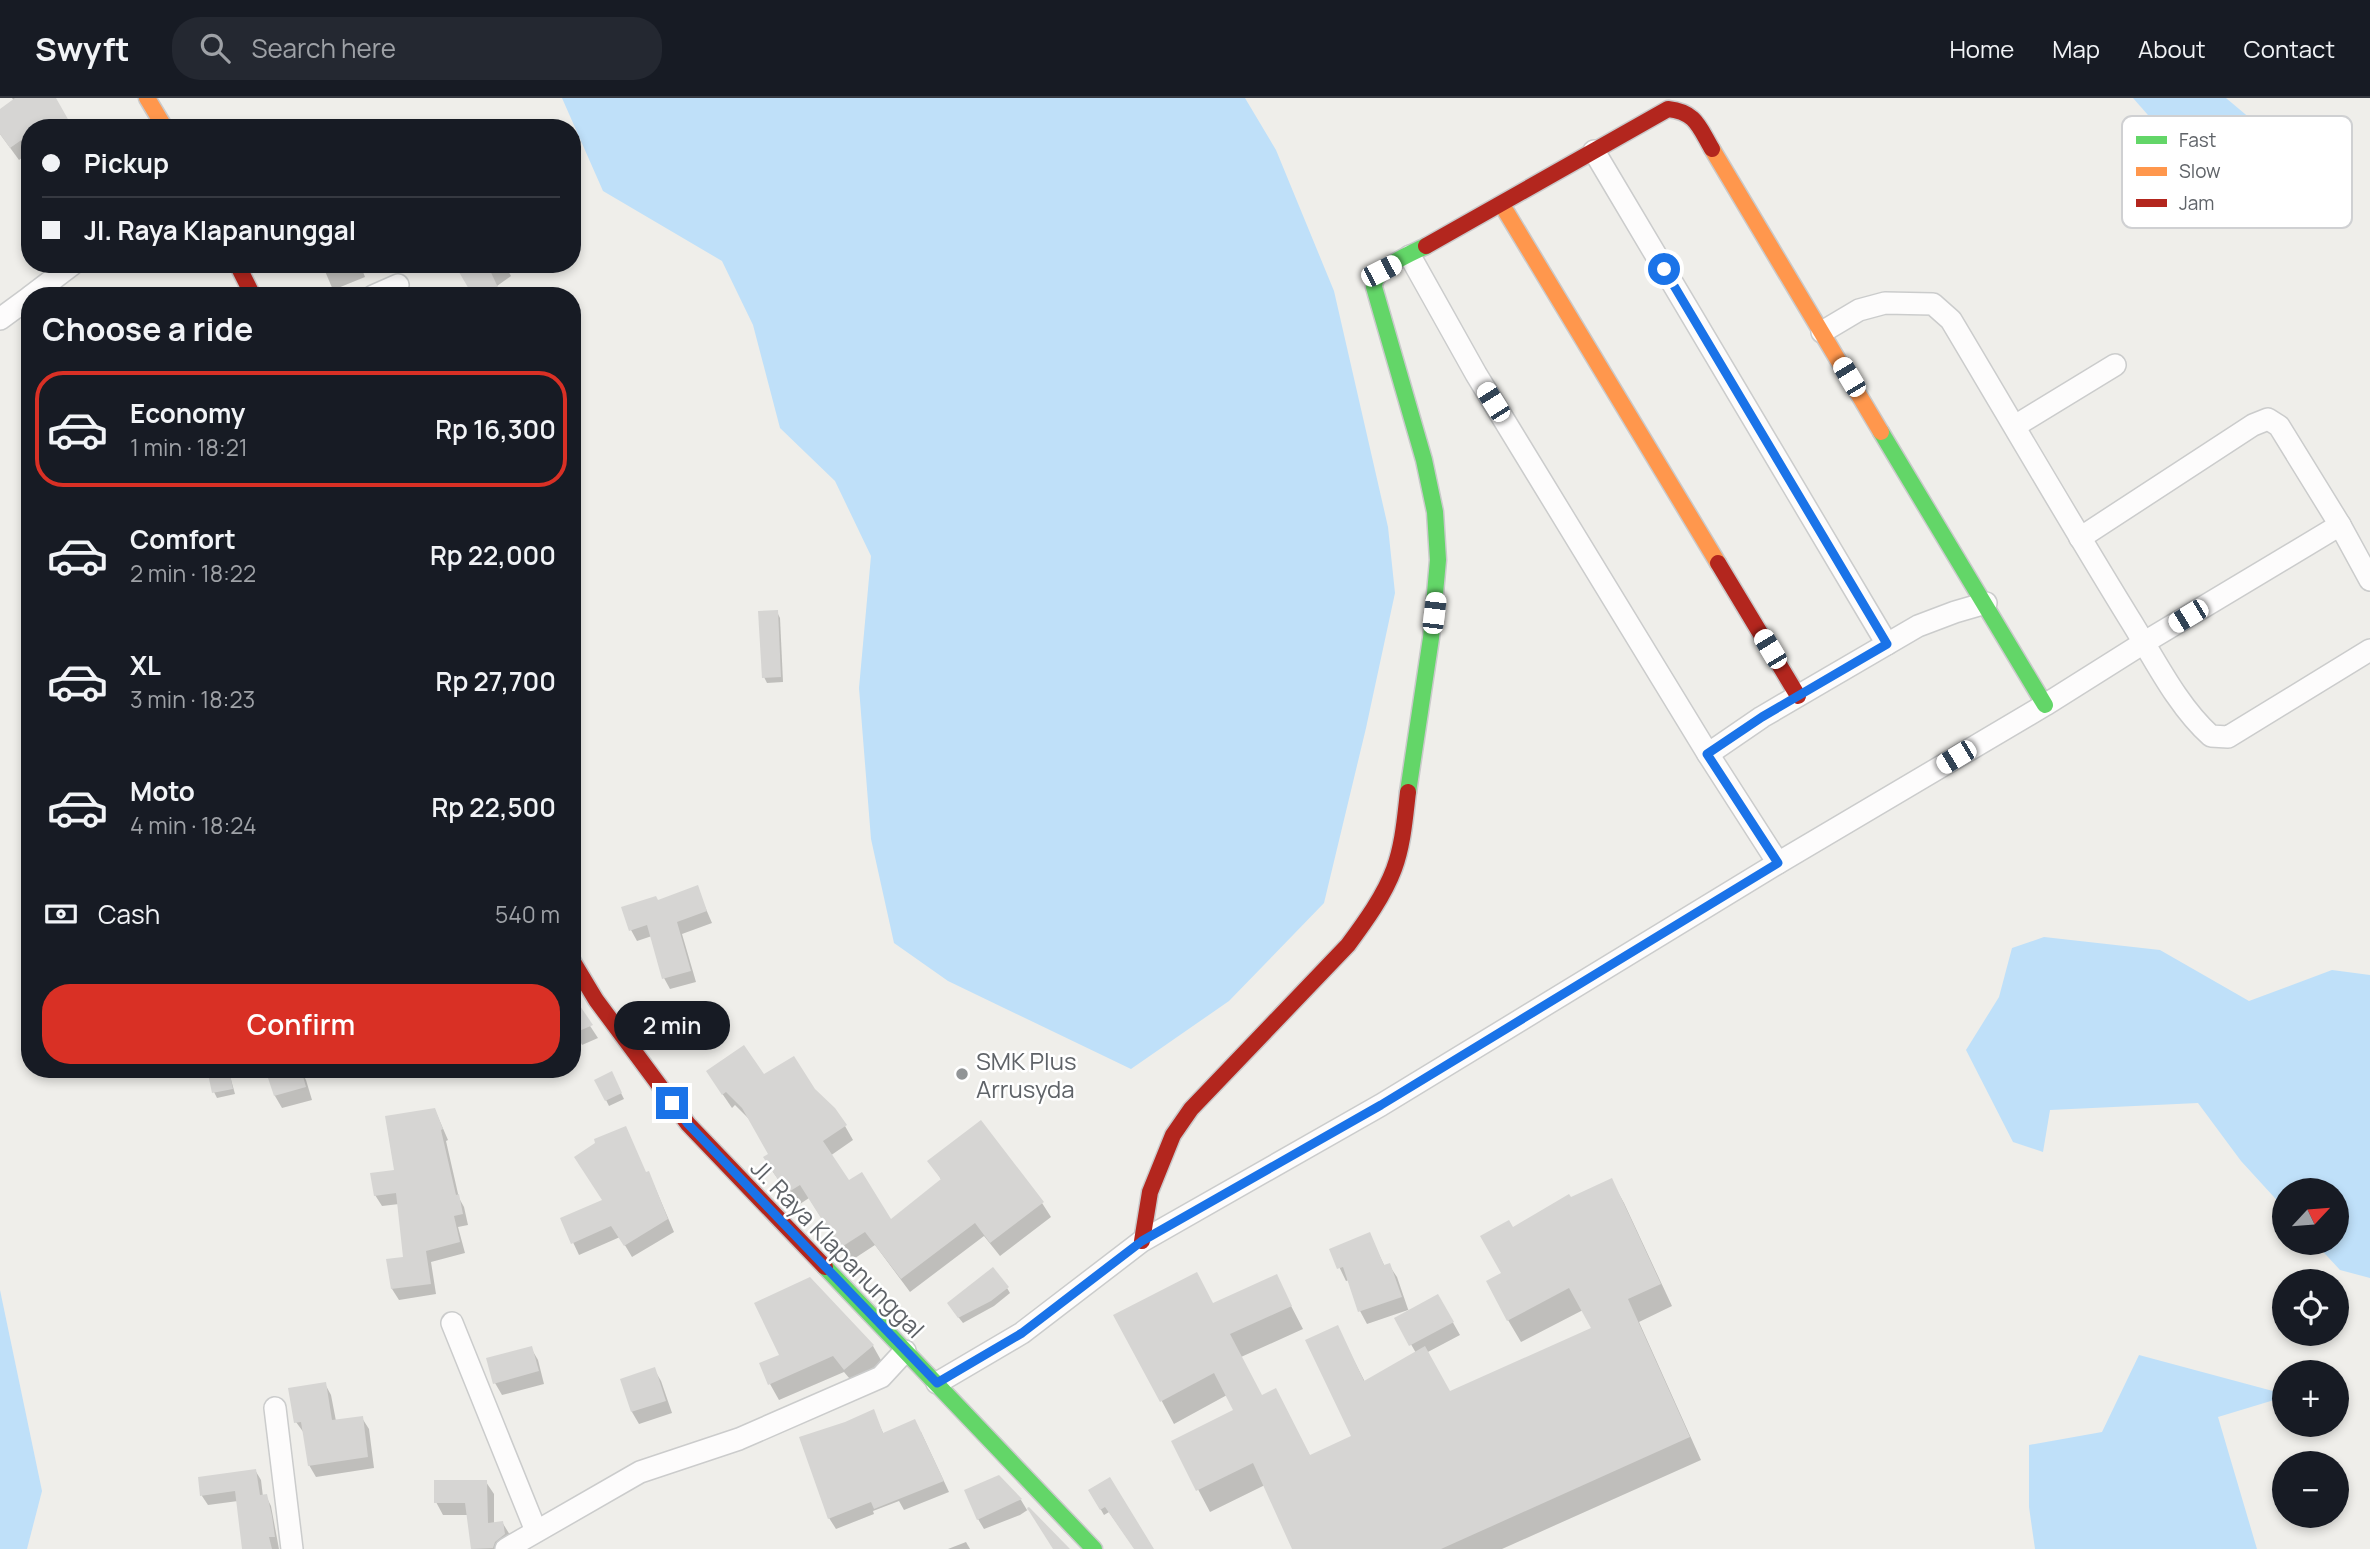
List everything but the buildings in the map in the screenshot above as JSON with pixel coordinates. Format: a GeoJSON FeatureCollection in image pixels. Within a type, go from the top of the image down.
{"type":"FeatureCollection","features":[{"type":"Feature","properties":{"kind":"street"},"geometry":{"type":"LineString","coordinates":[[147,98],[159,119]]}},
{"type":"Feature","properties":{"kind":"street"},"geometry":{"type":"LineString","coordinates":[[1142,1241],[1150,1192],[1173,1135],[1191,1109],[1217,1080],[1349,946],[1369,917],[1394,869],[1402,836],[1431,638],[1437,588],[1437,560],[1435,512],[1424,460],[1374,287],[1374,280],[1381,271],[1668,109],[1684,111],[1696,122],[2045,705]]}},
{"type":"Feature","properties":{"kind":"street"},"geometry":{"type":"LineString","coordinates":[[1594,151],[1887,644]]}},
{"type":"Feature","properties":{"kind":"street"},"geometry":{"type":"LineString","coordinates":[[1502,205],[1798,696]]}},
{"type":"Feature","properties":{"kind":"street"},"geometry":{"type":"LineString","coordinates":[[1410,256],[1476,374],[1707,754],[1778,863]]}},
{"type":"Feature","properties":{"kind":"street"},"geometry":{"type":"LineString","coordinates":[[43,287],[61,273]]}},
{"type":"Feature","properties":{"kind":"street"},"geometry":{"type":"LineString","coordinates":[[393,287],[398,285]]}},
{"type":"Feature","properties":{"kind":"street"},"geometry":{"type":"LineString","coordinates":[[0,319],[21,303]]}},
{"type":"Feature","properties":{"kind":"street"},"geometry":{"type":"LineString","coordinates":[[1822,332],[1858,310],[1885,303],[1933,304],[1951,320],[2144,642],[2190,714],[2211,736],[2228,737],[2370,650]]}},
{"type":"Feature","properties":{"kind":"street"},"geometry":{"type":"LineString","coordinates":[[2015,426],[2115,365]]}},
{"type":"Feature","properties":{"kind":"street"},"geometry":{"type":"LineString","coordinates":[[2080,538],[2253,425],[2268,419],[2278,426],[2340,525],[2370,580]]}},
{"type":"Feature","properties":{"kind":"street"},"geometry":{"type":"LineString","coordinates":[[937,1383],[1022,1333],[1142,1241],[1381,1105],[2340,525]]}},
{"type":"Feature","properties":{"kind":"street"},"geometry":{"type":"LineString","coordinates":[[1707,754],[1762,717],[1918,626],[1986,603]]}},
{"type":"Feature","properties":{"kind":"street","name":"Jl. Raya Klapanunggal"},"geometry":{"type":"LineString","coordinates":[[581,975],[596,1000],[688,1124],[1094,1549]]}},
{"type":"Feature","properties":{"kind":"street"},"geometry":{"type":"LineString","coordinates":[[452,1323],[536,1531]]}},
{"type":"Feature","properties":{"kind":"street"},"geometry":{"type":"LineString","coordinates":[[506,1549],[640,1472],[739,1439],[881,1377],[905,1351]]}},
{"type":"Feature","properties":{"kind":"street"},"geometry":{"type":"LineString","coordinates":[[275,1408],[292,1549]]}},
{"type":"Feature","properties":{"kind":"water"},"geometry":{"type":"Polygon","coordinates":[[[562,98],[1245,98],[1276,150],[1334,291],[1388,527],[1395,593],[1324,903],[1229,1001],[1131,1069],[948,981],[894,943],[871,839],[859,688],[871,556],[835,481],[780,428],[753,325],[722,261],[603,191],[581,141],[581,119],[571,119],[562,98]]]}},
{"type":"Feature","properties":{"kind":"water"},"geometry":{"type":"Polygon","coordinates":[[[2133,98],[2226,98],[2247,116],[2149,116],[2133,98]]]}},
{"type":"Feature","properties":{"kind":"water"},"geometry":{"type":"Polygon","coordinates":[[[2044,937],[2160,950],[2249,1001],[2332,970],[2370,975],[2370,1278],[2349,1272],[2349,1269],[2339,1269],[2326,1255],[2349,1255],[2349,1178],[2272,1178],[2272,1195],[2241,1161],[2198,1103],[2050,1110],[2043,1152],[2013,1142],[1966,1050],[1999,997],[2012,948],[2044,937]]]}},
{"type":"Feature","properties":{"kind":"water"},"geometry":{"type":"Polygon","coordinates":[[[0,1290],[42,1491],[27,1549],[0,1549],[0,1290]]]}},
{"type":"Feature","properties":{"kind":"water"},"geometry":{"type":"Polygon","coordinates":[[[2139,1355],[2272,1391],[2272,1401],[2218,1417],[2257,1549],[2035,1549],[2029,1507],[2029,1445],[2102,1432],[2139,1355]]]}},
{"type":"Feature","properties":{"kind":"traffic: fast"},"geometry":{"type":"LineString","coordinates":[[1408,792],[1431,638],[1438,560],[1435,512],[1424,460],[1374,287],[1386,268],[1426,246]]}},
{"type":"Feature","properties":{"kind":"traffic: fast"},"geometry":{"type":"LineString","coordinates":[[1881,432],[2045,705]]}},
{"type":"Feature","properties":{"kind":"traffic: fast"},"geometry":{"type":"LineString","coordinates":[[825,1267],[1094,1549]]}},
{"type":"Feature","properties":{"kind":"traffic: slow"},"geometry":{"type":"LineString","coordinates":[[147,98],[160,119]]}},
{"type":"Feature","properties":{"kind":"traffic: slow"},"geometry":{"type":"LineString","coordinates":[[1712,149],[1881,432]]}},
{"type":"Feature","properties":{"kind":"traffic: slow"},"geometry":{"type":"LineString","coordinates":[[1502,205],[1718,563]]}},
{"type":"Feature","properties":{"kind":"traffic: jam"},"geometry":{"type":"LineString","coordinates":[[1426,246],[1668,109],[1691,117],[1712,149]]}},
{"type":"Feature","properties":{"kind":"traffic: jam"},"geometry":{"type":"LineString","coordinates":[[242,273],[248,287]]}},
{"type":"Feature","properties":{"kind":"traffic: jam"},"geometry":{"type":"LineString","coordinates":[[1718,563],[1798,696]]}},
{"type":"Feature","properties":{"kind":"traffic: jam"},"geometry":{"type":"LineString","coordinates":[[1142,1241],[1150,1192],[1173,1135],[1191,1109],[1348,945],[1380,899],[1397,860],[1408,792]]}},
{"type":"Feature","properties":{"kind":"traffic: jam"},"geometry":{"type":"LineString","coordinates":[[581,975],[596,1000],[688,1124],[825,1267]]}},
{"type":"Feature","properties":{"kind":"place","name":"SMK Plus Arrusyda"},"geometry":{"type":"Point","coordinates":[962,1074]}},
{"type":"Feature","properties":{"kind":"route"},"geometry":{"type":"LineString","coordinates":[[672,1103],[688,1124],[937,1383],[1022,1333],[1142,1241],[1381,1105],[1778,863],[1707,754],[1762,717],[1887,644],[1664,269]]}}]}
